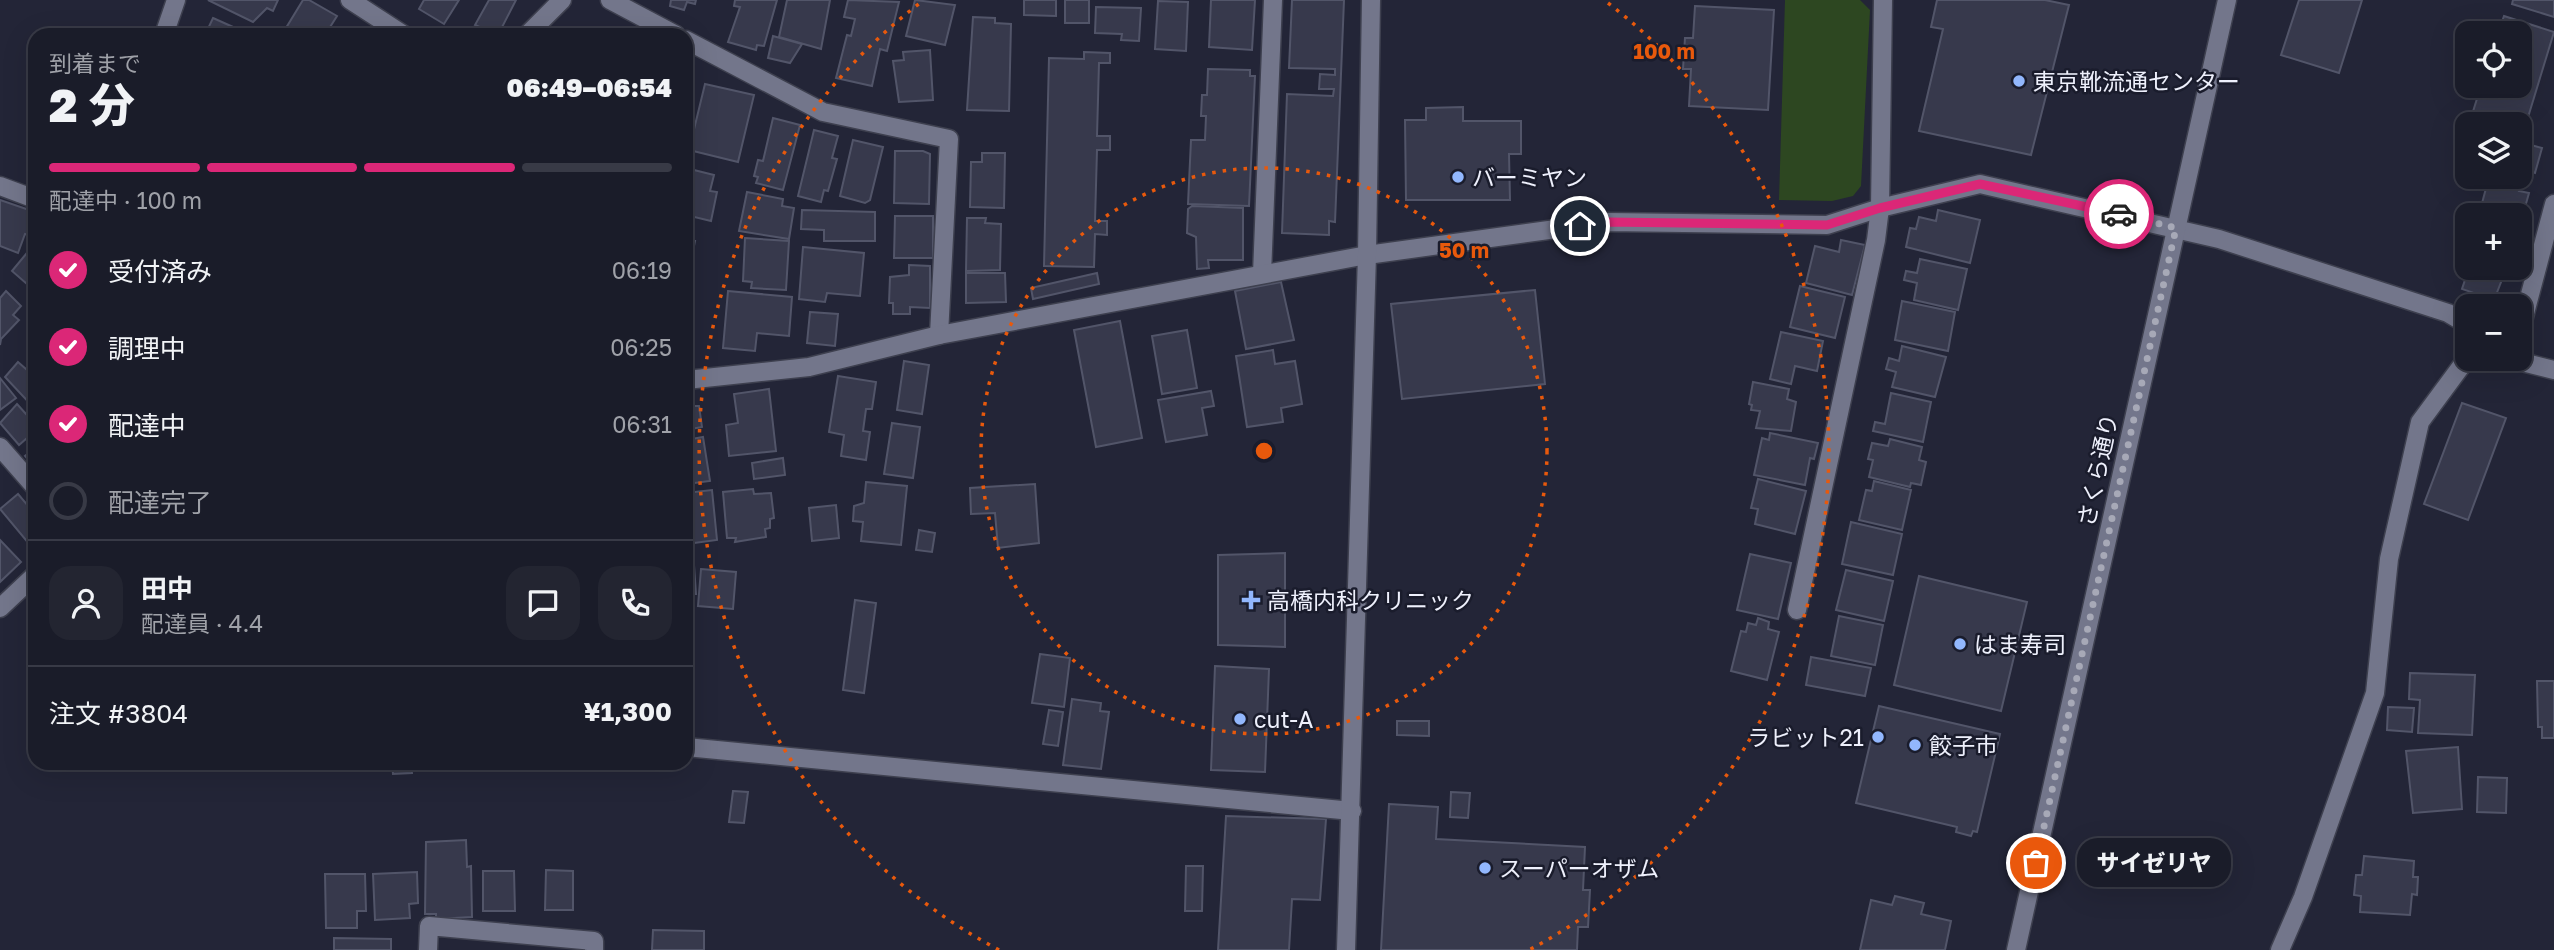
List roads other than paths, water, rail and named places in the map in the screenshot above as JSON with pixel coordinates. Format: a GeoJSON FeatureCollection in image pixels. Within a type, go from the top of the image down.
{"type":"FeatureCollection","features":[{"type":"Feature","properties":{"kind":"street"},"geometry":{"type":"LineString","coordinates":[[166,28],[176,0]]}},
{"type":"Feature","properties":{"kind":"street"},"geometry":{"type":"LineString","coordinates":[[350,0],[393,28]]}},
{"type":"Feature","properties":{"kind":"street"},"geometry":{"type":"LineString","coordinates":[[534,28],[562,0]]}},
{"type":"Feature","properties":{"kind":"street"},"geometry":{"type":"LineString","coordinates":[[610,0],[663,28]]}},
{"type":"Feature","properties":{"kind":"street"},"geometry":{"type":"LineString","coordinates":[[1262,274],[1273,0]]}},
{"type":"Feature","properties":{"kind":"street"},"geometry":{"type":"LineString","coordinates":[[1346,950],[1367,255],[1371,0]]}},
{"type":"Feature","properties":{"kind":"street"},"geometry":{"type":"LineString","coordinates":[[1797,610],[1876,240],[1880,208],[1883,0]]}},
{"type":"Feature","properties":{"kind":"street","name":"さくら通り"},"geometry":{"type":"LineString","coordinates":[[2016,950],[2227,0]]}},
{"type":"Feature","properties":{"kind":"street"},"geometry":{"type":"LineString","coordinates":[[693,44],[823,112],[949,139],[939,335]]}},
{"type":"Feature","properties":{"kind":"street"},"geometry":{"type":"LineString","coordinates":[[693,379],[809,367],[939,335],[1367,255],[1606,222],[1827,225],[1880,208],[1980,184],[2220,239],[2455,317]]}},
{"type":"Feature","properties":{"kind":"street"},"geometry":{"type":"LineString","coordinates":[[0,187],[28,197]]}},
{"type":"Feature","properties":{"kind":"street"},"geometry":{"type":"LineString","coordinates":[[2530,294],[2554,204]]}},
{"type":"Feature","properties":{"kind":"street"},"geometry":{"type":"LineString","coordinates":[[2532,364],[2554,370]]}},
{"type":"Feature","properties":{"kind":"street"},"geometry":{"type":"LineString","coordinates":[[2280,950],[2303,897],[2375,693],[2389,559],[2420,422],[2458,371]]}},
{"type":"Feature","properties":{"kind":"street"},"geometry":{"type":"LineString","coordinates":[[0,447],[28,479]]}},
{"type":"Feature","properties":{"kind":"street"},"geometry":{"type":"LineString","coordinates":[[0,608],[28,582]]}},
{"type":"Feature","properties":{"kind":"street"},"geometry":{"type":"LineString","coordinates":[[693,748],[1352,811]]}},
{"type":"Feature","properties":{"kind":"street"},"geometry":{"type":"LineString","coordinates":[[428,950],[429,926],[594,941],[594,950]]}},
{"type":"Feature","properties":{"kind":"place","name":"東京靴流通センター"},"geometry":{"type":"Point","coordinates":[2019,81]}},
{"type":"Feature","properties":{"kind":"place","name":"バーミヤン"},"geometry":{"type":"Point","coordinates":[1458,177]}},
{"type":"Feature","properties":{"kind":"place","name":"高橋内科クリニック"},"geometry":{"type":"Point","coordinates":[1251,600]}},
{"type":"Feature","properties":{"kind":"place","name":"はま寿司"},"geometry":{"type":"Point","coordinates":[1960,644]}},
{"type":"Feature","properties":{"kind":"place","name":"cut-A"},"geometry":{"type":"Point","coordinates":[1240,719]}},
{"type":"Feature","properties":{"kind":"place","name":"ラビット21"},"geometry":{"type":"Point","coordinates":[1878,737]}},
{"type":"Feature","properties":{"kind":"place","name":"餃子市"},"geometry":{"type":"Point","coordinates":[1915,745]}},
{"type":"Feature","properties":{"kind":"place","name":"サイゼリヤ"},"geometry":{"type":"Point","coordinates":[2036,863]}},
{"type":"Feature","properties":{"kind":"place","name":"スーパーオザム"},"geometry":{"type":"Point","coordinates":[1485,868]}}]}
